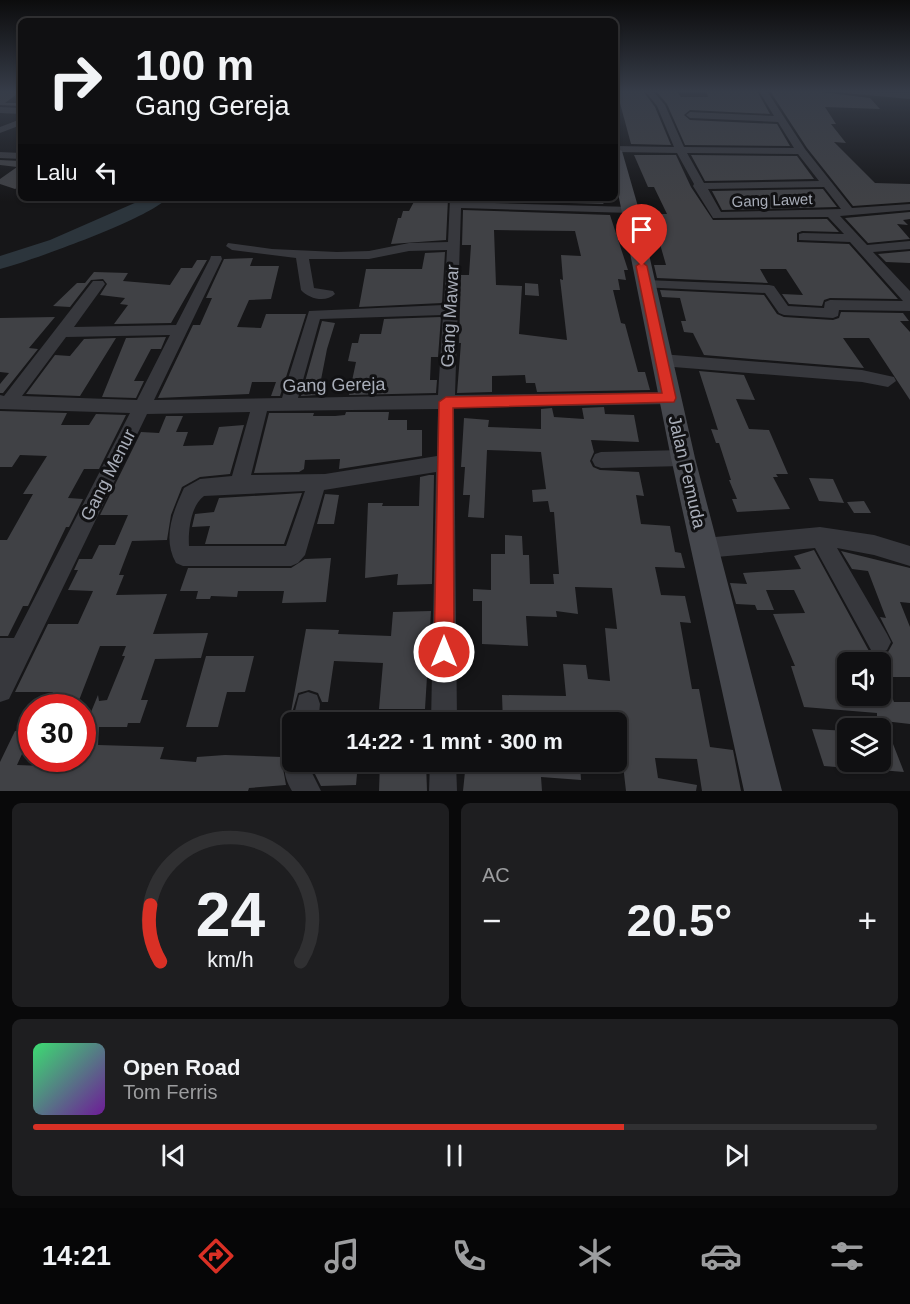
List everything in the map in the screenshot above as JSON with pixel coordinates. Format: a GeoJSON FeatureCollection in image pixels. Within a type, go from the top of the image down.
{"type":"FeatureCollection","features":[{"type":"Feature","properties":{"kind":"main road","name":"Jalan Pemuda"},"geometry":{"type":"LineString","coordinates":[[618,162],[631,210],[683,458],[764,791]]}},
{"type":"Feature","properties":{"kind":"street","name":"Gang Lawet"},"geometry":{"type":"LineString","coordinates":[[672,128],[698,186],[714,214],[722,217],[831,213]]}},
{"type":"Feature","properties":{"kind":"street"},"geometry":{"type":"LineString","coordinates":[[787,128],[801,151],[848,210]]}},
{"type":"Feature","properties":{"kind":"street"},"geometry":{"type":"LineString","coordinates":[[618,151],[801,151]]}},
{"type":"Feature","properties":{"kind":"street"},"geometry":{"type":"LineString","coordinates":[[0,155],[18,156]]}},
{"type":"Feature","properties":{"kind":"street"},"geometry":{"type":"LineString","coordinates":[[698,186],[828,184]]}},
{"type":"Feature","properties":{"kind":"street"},"geometry":{"type":"LineString","coordinates":[[457,201],[631,210]]}},
{"type":"Feature","properties":{"kind":"street","name":"Gang Mawar"},"geometry":{"type":"LineString","coordinates":[[444,712],[446,402],[457,201]]}},
{"type":"Feature","properties":{"kind":"street"},"geometry":{"type":"LineString","coordinates":[[831,213],[910,207]]}},
{"type":"Feature","properties":{"kind":"street"},"geometry":{"type":"LineString","coordinates":[[831,213],[861,249],[910,300]]}},
{"type":"Feature","properties":{"kind":"street"},"geometry":{"type":"LineString","coordinates":[[803,237],[853,238]]}},
{"type":"Feature","properties":{"kind":"street"},"geometry":{"type":"LineString","coordinates":[[861,249],[910,244]]}},
{"type":"Feature","properties":{"kind":"street"},"geometry":{"type":"LineString","coordinates":[[232,246],[302,255],[360,256],[409,247],[453,246]]}},
{"type":"Feature","properties":{"kind":"street"},"geometry":{"type":"LineString","coordinates":[[302,255],[308,290],[314,294],[328,294]]}},
{"type":"Feature","properties":{"kind":"street","name":"Gang Menur"},"geometry":{"type":"LineString","coordinates":[[0,690],[10,650],[141,408],[216,259]]}},
{"type":"Feature","properties":{"kind":"street"},"geometry":{"type":"LineString","coordinates":[[4,403],[98,284]]}},
{"type":"Feature","properties":{"kind":"street"},"geometry":{"type":"LineString","coordinates":[[645,284],[769,289],[784,310],[833,313],[832,304],[910,306]]}},
{"type":"Feature","properties":{"kind":"street"},"geometry":{"type":"LineString","coordinates":[[288,405],[314,314],[451,310]]}},
{"type":"Feature","properties":{"kind":"street"},"geometry":{"type":"LineString","coordinates":[[61,332],[180,330]]}},
{"type":"Feature","properties":{"kind":"street"},"geometry":{"type":"LineString","coordinates":[[661,360],[862,376],[888,381]]}},
{"type":"Feature","properties":{"kind":"street","name":"Gang Gereja"},"geometry":{"type":"LineString","coordinates":[[4,403],[141,408],[670,398]]}},
{"type":"Feature","properties":{"kind":"street"},"geometry":{"type":"LineString","coordinates":[[239,484],[260,405]]}},
{"type":"Feature","properties":{"kind":"street"},"geometry":{"type":"LineString","coordinates":[[601,459],[683,458]]}},
{"type":"Feature","properties":{"kind":"street"},"geometry":{"type":"LineString","coordinates":[[317,482],[298,548],[291,556],[183,556],[179,552],[178,538],[191,494],[200,488],[239,484],[317,482],[445,463]]}},
{"type":"Feature","properties":{"kind":"street"},"geometry":{"type":"LineString","coordinates":[[820,537],[879,642]]}},
{"type":"Feature","properties":{"kind":"street"},"geometry":{"type":"LineString","coordinates":[[705,548],[820,537],[874,545],[910,556]]}},
{"type":"Feature","properties":{"kind":"street"},"geometry":{"type":"LineString","coordinates":[[297,772],[307,791]]}},
{"type":"Feature","properties":{"kind":"street"},"geometry":{"type":"LineString","coordinates":[[443,772],[443,791]]}},
{"type":"Feature","properties":{"kind":"building"},"geometry":{"type":"Polygon","coordinates":[[[627,128],[664,128],[671,145],[631,144],[627,128]]]}},
{"type":"Feature","properties":{"kind":"building"},"geometry":{"type":"Polygon","coordinates":[[[677,128],[779,128],[790,146],[685,145],[677,128]]]}},
{"type":"Feature","properties":{"kind":"building"},"geometry":{"type":"Polygon","coordinates":[[[794,128],[834,128],[846,143],[834,142],[875,183],[910,184],[910,202],[853,206],[794,128]]]}},
{"type":"Feature","properties":{"kind":"building"},"geometry":{"type":"Polygon","coordinates":[[[634,155],[676,155],[691,187],[713,220],[827,219],[839,232],[802,231],[797,233],[797,242],[849,244],[898,299],[830,298],[824,300],[822,306],[789,304],[782,294],[803,295],[786,269],[760,269],[768,283],[657,278],[654,265],[666,265],[658,237],[651,237],[645,223],[649,223],[645,214],[667,214],[654,187],[648,187],[634,155]]]}},
{"type":"Feature","properties":{"kind":"building"},"geometry":{"type":"Polygon","coordinates":[[[691,155],[797,156],[814,179],[705,181],[691,155]]]}},
{"type":"Feature","properties":{"kind":"building"},"geometry":{"type":"Polygon","coordinates":[[[0,160],[18,161],[18,188],[15,189],[0,184],[0,179],[17,167],[0,165],[0,160]]]}},
{"type":"Feature","properties":{"kind":"building"},"geometry":{"type":"Polygon","coordinates":[[[823,189],[837,207],[722,210],[712,191],[823,189]]]}},
{"type":"Feature","properties":{"kind":"building"},"geometry":{"type":"Polygon","coordinates":[[[414,201],[448,201],[446,240],[391,244],[398,218],[401,218],[403,211],[409,211],[414,201]]]}},
{"type":"Feature","properties":{"kind":"building"},"geometry":{"type":"Polygon","coordinates":[[[600,201],[604,204],[534,202],[600,201]]]}},
{"type":"Feature","properties":{"kind":"building"},"geometry":{"type":"Polygon","coordinates":[[[463,210],[610,215],[628,270],[624,270],[626,280],[618,279],[620,290],[613,290],[621,323],[625,324],[638,372],[645,372],[650,390],[537,392],[535,383],[526,383],[525,375],[492,376],[492,392],[457,393],[461,343],[459,343],[461,275],[469,275],[471,245],[462,245],[463,210]],[[494,230],[496,285],[522,286],[519,334],[567,340],[560,279],[563,280],[561,255],[581,256],[575,231],[494,230]]]}},
{"type":"Feature","properties":{"kind":"building"},"geometry":{"type":"Polygon","coordinates":[[[910,212],[910,219],[903,220],[908,225],[897,224],[910,239],[868,243],[845,218],[910,212]]]}},
{"type":"Feature","properties":{"kind":"building"},"geometry":{"type":"Polygon","coordinates":[[[910,251],[910,263],[886,262],[878,254],[910,251]]]}},
{"type":"Feature","properties":{"kind":"building"},"geometry":{"type":"Polygon","coordinates":[[[445,252],[442,303],[359,307],[366,269],[422,269],[425,253],[445,252]]]}},
{"type":"Feature","properties":{"kind":"building"},"geometry":{"type":"Polygon","coordinates":[[[253,258],[250,266],[279,266],[271,299],[249,300],[237,327],[261,328],[266,314],[306,314],[280,396],[271,396],[276,382],[252,382],[249,394],[158,398],[193,325],[200,325],[212,298],[206,298],[224,259],[253,258]]]}},
{"type":"Feature","properties":{"kind":"building"},"geometry":{"type":"Polygon","coordinates":[[[197,260],[207,260],[171,323],[114,324],[128,305],[120,304],[125,298],[100,295],[107,284],[103,279],[91,280],[70,307],[53,306],[77,283],[85,283],[94,272],[128,273],[123,281],[170,285],[181,268],[192,268],[197,260]]]}},
{"type":"Feature","properties":{"kind":"building"},"geometry":{"type":"Polygon","coordinates":[[[525,283],[538,284],[539,296],[525,295],[525,283]]]}},
{"type":"Feature","properties":{"kind":"building"},"geometry":{"type":"Polygon","coordinates":[[[660,290],[764,295],[777,314],[784,317],[833,320],[839,318],[841,312],[903,313],[909,321],[900,321],[910,332],[910,400],[869,338],[843,338],[864,368],[704,355],[693,333],[684,332],[681,321],[686,321],[680,298],[662,297],[660,290]]]}},
{"type":"Feature","properties":{"kind":"building"},"geometry":{"type":"Polygon","coordinates":[[[55,317],[29,348],[38,349],[3,393],[0,393],[0,384],[9,373],[0,372],[0,318],[55,317]]]}},
{"type":"Feature","properties":{"kind":"building"},"geometry":{"type":"Polygon","coordinates":[[[441,317],[438,357],[431,357],[430,380],[437,380],[436,393],[349,395],[356,362],[348,361],[352,343],[358,343],[360,334],[381,334],[384,319],[441,317]]]}},
{"type":"Feature","properties":{"kind":"building"},"geometry":{"type":"Polygon","coordinates":[[[322,321],[335,323],[327,349],[318,395],[301,396],[322,321]]]}},
{"type":"Feature","properties":{"kind":"building"},"geometry":{"type":"Polygon","coordinates":[[[166,337],[161,349],[151,349],[134,381],[144,381],[136,398],[102,397],[126,338],[166,337]]]}},
{"type":"Feature","properties":{"kind":"building"},"geometry":{"type":"Polygon","coordinates":[[[116,338],[80,396],[26,394],[55,355],[70,356],[84,339],[116,338]]]}},
{"type":"Feature","properties":{"kind":"building"},"geometry":{"type":"Polygon","coordinates":[[[699,371],[744,375],[755,400],[736,399],[749,429],[769,430],[788,474],[776,474],[778,477],[773,477],[790,509],[737,512],[732,499],[737,499],[729,480],[731,480],[719,443],[716,443],[711,429],[718,430],[699,371]]]}},
{"type":"Feature","properties":{"kind":"building"},"geometry":{"type":"Polygon","coordinates":[[[604,407],[605,414],[634,415],[639,442],[591,440],[594,452],[590,461],[593,467],[600,470],[639,472],[644,496],[636,495],[641,524],[670,526],[675,552],[681,553],[685,568],[655,567],[661,595],[685,596],[691,623],[680,622],[692,689],[699,689],[710,747],[733,750],[741,791],[702,791],[697,759],[655,758],[658,778],[697,785],[696,791],[626,791],[624,772],[627,772],[627,712],[503,712],[502,695],[566,696],[563,664],[586,665],[588,679],[610,681],[605,628],[617,629],[612,588],[575,587],[578,614],[556,611],[557,617],[526,616],[528,646],[482,644],[482,601],[473,601],[473,589],[491,590],[491,554],[505,554],[505,535],[522,536],[523,555],[529,555],[530,584],[554,584],[553,574],[559,574],[554,512],[550,512],[548,501],[533,502],[532,490],[546,489],[541,452],[487,450],[484,518],[468,517],[470,495],[463,495],[465,467],[461,467],[464,418],[489,420],[488,427],[541,429],[541,409],[552,408],[554,417],[584,419],[582,408],[604,407]]]}},
{"type":"Feature","properties":{"kind":"building"},"geometry":{"type":"Polygon","coordinates":[[[0,411],[67,413],[61,425],[89,425],[96,414],[126,415],[99,469],[84,469],[68,498],[83,499],[69,527],[66,527],[28,606],[23,606],[8,636],[0,636],[0,540],[7,540],[33,494],[23,494],[47,456],[20,455],[12,467],[0,467],[0,411]]]}},
{"type":"Feature","properties":{"kind":"building"},"geometry":{"type":"Polygon","coordinates":[[[346,412],[389,412],[388,420],[407,420],[407,430],[422,430],[422,456],[339,469],[340,459],[305,460],[304,469],[299,472],[254,473],[269,413],[314,413],[313,416],[335,416],[345,415],[346,412]]]}},
{"type":"Feature","properties":{"kind":"building"},"geometry":{"type":"Polygon","coordinates":[[[166,416],[183,416],[176,432],[188,432],[183,446],[213,445],[219,427],[244,425],[230,474],[200,477],[182,487],[171,515],[167,540],[132,541],[119,575],[124,575],[116,595],[167,594],[153,634],[208,633],[201,658],[155,659],[141,700],[148,700],[140,723],[128,723],[127,727],[99,727],[98,745],[164,747],[160,759],[196,762],[197,757],[225,755],[282,757],[282,772],[286,785],[249,788],[248,791],[0,791],[0,762],[15,731],[18,731],[18,772],[96,772],[96,700],[98,695],[99,701],[107,700],[125,656],[122,656],[126,646],[100,646],[81,694],[15,692],[48,624],[78,624],[93,591],[68,590],[78,570],[74,570],[79,559],[92,559],[99,545],[115,545],[128,515],[100,515],[141,432],[159,433],[166,416]]]}},
{"type":"Feature","properties":{"kind":"building"},"geometry":{"type":"Polygon","coordinates":[[[434,475],[432,584],[397,585],[398,574],[365,578],[368,503],[383,503],[382,506],[419,506],[420,477],[434,475]]]}},
{"type":"Feature","properties":{"kind":"building"},"geometry":{"type":"Polygon","coordinates":[[[809,478],[833,479],[844,503],[819,501],[809,478]]]}},
{"type":"Feature","properties":{"kind":"building"},"geometry":{"type":"Polygon","coordinates":[[[302,493],[284,544],[205,544],[210,526],[192,527],[195,514],[214,512],[219,498],[302,493]]]}},
{"type":"Feature","properties":{"kind":"building"},"geometry":{"type":"Polygon","coordinates":[[[325,494],[339,495],[334,524],[317,524],[325,494]]]}},
{"type":"Feature","properties":{"kind":"building"},"geometry":{"type":"Polygon","coordinates":[[[864,501],[871,513],[854,513],[847,502],[864,501]]]}},
{"type":"Feature","properties":{"kind":"building"},"geometry":{"type":"Polygon","coordinates":[[[814,550],[871,652],[837,652],[837,706],[891,706],[892,697],[894,702],[910,702],[910,724],[891,722],[891,718],[877,718],[877,713],[804,707],[791,666],[795,666],[773,614],[805,613],[794,590],[766,590],[774,610],[757,610],[755,605],[736,604],[730,583],[747,584],[743,573],[801,569],[794,556],[814,550]]]}},
{"type":"Feature","properties":{"kind":"building"},"geometry":{"type":"Polygon","coordinates":[[[841,551],[910,568],[910,603],[900,602],[910,627],[910,677],[891,677],[891,652],[888,652],[893,643],[880,617],[886,618],[868,571],[852,569],[841,551]]]}},
{"type":"Feature","properties":{"kind":"building"},"geometry":{"type":"Polygon","coordinates":[[[331,558],[326,602],[282,603],[284,591],[238,591],[237,597],[211,596],[210,599],[196,599],[198,591],[180,591],[188,568],[291,568],[305,559],[331,558]]]}},
{"type":"Feature","properties":{"kind":"building"},"geometry":{"type":"Polygon","coordinates":[[[431,611],[425,709],[379,709],[383,663],[334,661],[328,702],[322,702],[318,693],[309,690],[298,693],[291,712],[306,629],[339,630],[338,634],[391,636],[393,612],[431,611]]]}},
{"type":"Feature","properties":{"kind":"building"},"geometry":{"type":"Polygon","coordinates":[[[206,656],[254,656],[245,692],[227,692],[218,727],[186,727],[206,656]]]}},
{"type":"Feature","properties":{"kind":"building"},"geometry":{"type":"Polygon","coordinates":[[[812,729],[837,730],[837,767],[824,766],[812,729]]]}},
{"type":"Feature","properties":{"kind":"building"},"geometry":{"type":"Polygon","coordinates":[[[891,739],[904,772],[891,771],[891,739]]]}},
{"type":"Feature","properties":{"kind":"building"},"geometry":{"type":"Polygon","coordinates":[[[314,772],[357,772],[356,785],[321,786],[314,772]]]}},
{"type":"Feature","properties":{"kind":"building"},"geometry":{"type":"Polygon","coordinates":[[[380,772],[426,772],[427,791],[379,791],[380,772]]]}},
{"type":"Feature","properties":{"kind":"building"},"geometry":{"type":"Polygon","coordinates":[[[465,772],[581,772],[581,780],[541,777],[542,791],[463,791],[465,772]]]}},
{"type":"Feature","properties":{"kind":"waterway"},"geometry":{"type":"LineString","coordinates":[[0,263],[57,244],[153,201]]}},
{"type":"Feature","properties":{"kind":"route"},"geometry":{"type":"LineString","coordinates":[[444,652],[446,402],[670,398],[642,266]]}}]}
